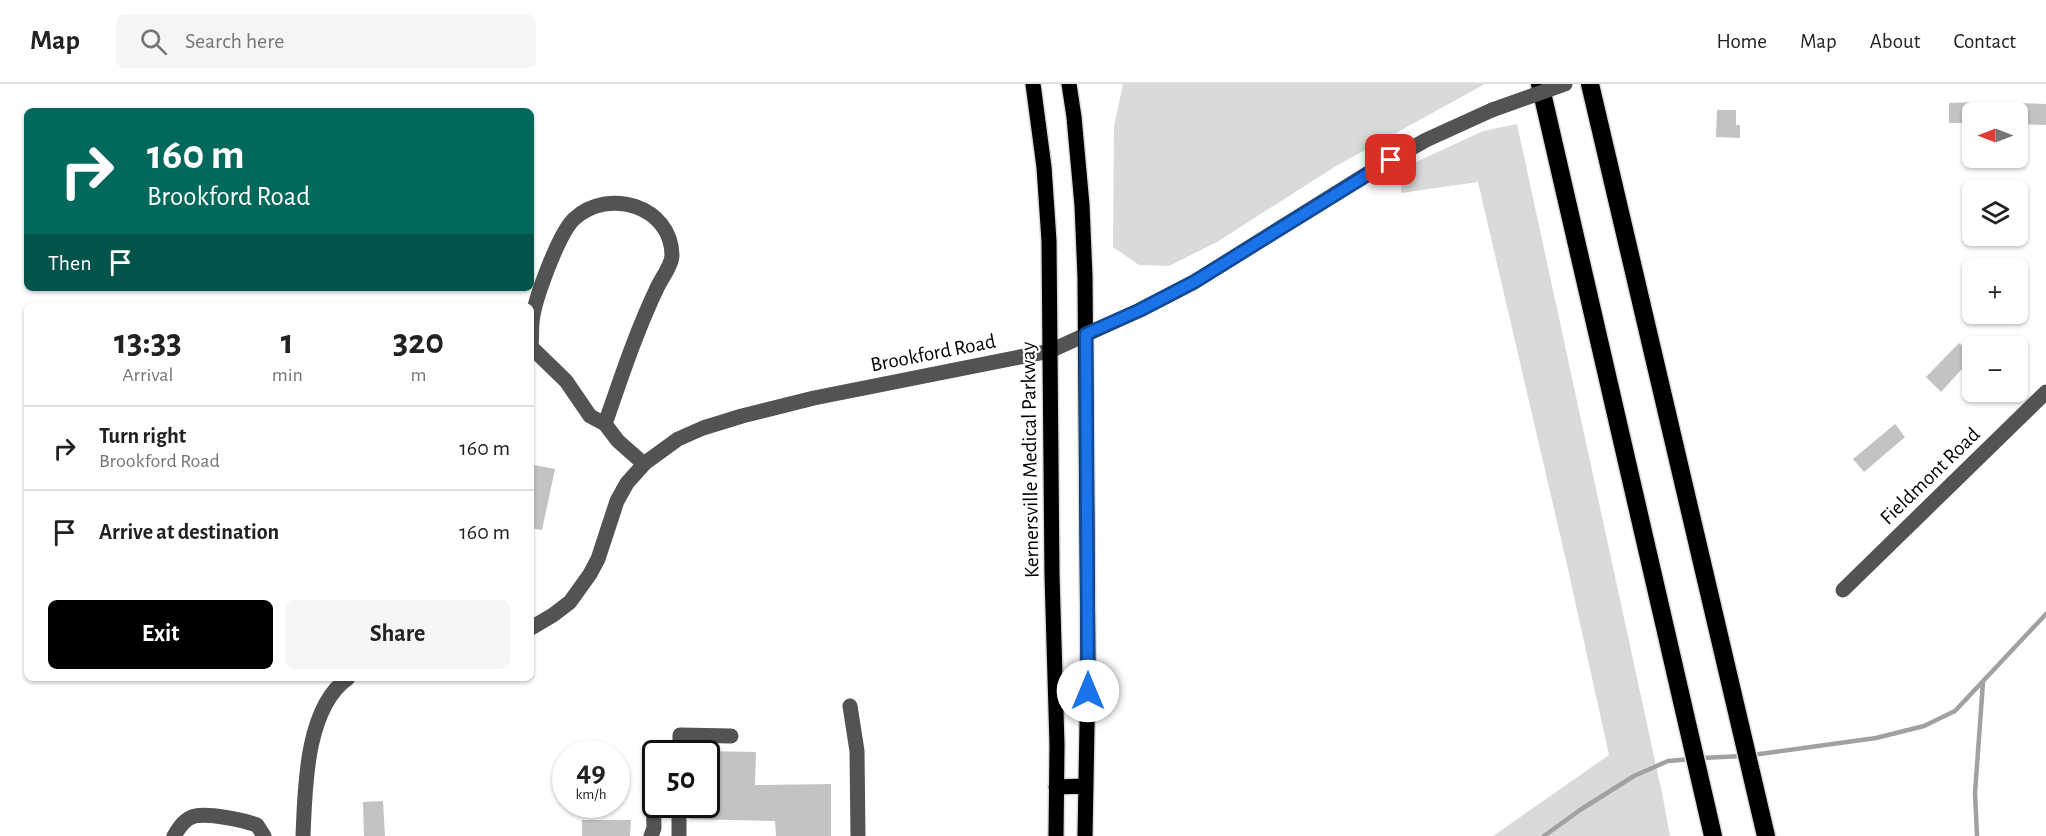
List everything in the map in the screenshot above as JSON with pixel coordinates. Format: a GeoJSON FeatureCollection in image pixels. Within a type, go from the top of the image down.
{"type":"FeatureCollection","features":[{"type":"Feature","properties":{"kind":"highway"},"geometry":{"type":"LineString","coordinates":[[1540,84],[1713,836]]}},
{"type":"Feature","properties":{"kind":"highway"},"geometry":{"type":"LineString","coordinates":[[1590,84],[1766,836]]}},
{"type":"Feature","properties":{"kind":"main road","name":"Kernersville Medical Parkway"},"geometry":{"type":"LineString","coordinates":[[1033,84],[1047,199],[1052,575],[1057,745],[1056,836]]}},
{"type":"Feature","properties":{"kind":"main road"},"geometry":{"type":"LineString","coordinates":[[1069,84],[1082,205],[1086,334],[1088,660],[1085,836]]}},
{"type":"Feature","properties":{"kind":"main road"},"geometry":{"type":"LineString","coordinates":[[1056,787],[1086,786]]}},
{"type":"Feature","properties":{"kind":"street","name":"Brookford Road"},"geometry":{"type":"LineString","coordinates":[[534,625],[554,615],[570,602],[598,559],[617,501],[627,483],[644,464],[678,439],[741,416],[814,398],[1050,351],[1140,310],[1194,282],[1373,170],[1426,140],[1492,110],[1565,84]]}},
{"type":"Feature","properties":{"kind":"street"},"geometry":{"type":"LineString","coordinates":[[534,310],[555,251],[572,220],[594,205],[616,203],[634,205],[657,220],[669,236],[672,258],[646,309],[604,424]]}},
{"type":"Feature","properties":{"kind":"street"},"geometry":{"type":"LineString","coordinates":[[534,350],[566,381],[590,416],[604,424],[618,441],[644,464]]}},
{"type":"Feature","properties":{"kind":"street","name":"Fieldmont Road"},"geometry":{"type":"LineString","coordinates":[[1843,590],[2046,392]]}},
{"type":"Feature","properties":{"kind":"street"},"geometry":{"type":"LineString","coordinates":[[303,836],[307,760],[314,734],[334,691],[345,681]]}},
{"type":"Feature","properties":{"kind":"street"},"geometry":{"type":"LineString","coordinates":[[850,706],[857,751],[858,836]]}},
{"type":"Feature","properties":{"kind":"street"},"geometry":{"type":"LineString","coordinates":[[680,740],[680,735],[731,736]]}},
{"type":"Feature","properties":{"kind":"street"},"geometry":{"type":"LineString","coordinates":[[174,836],[181,826],[195,816],[249,822],[257,825],[264,836]]}},
{"type":"Feature","properties":{"kind":"street"},"geometry":{"type":"LineString","coordinates":[[651,836],[654,818]]}},
{"type":"Feature","properties":{"kind":"street"},"geometry":{"type":"LineString","coordinates":[[679,836],[680,818]]}},
{"type":"Feature","properties":{"kind":"shaded area"},"geometry":{"type":"Polygon","coordinates":[[[1123,84],[1485,84],[1336,166],[1217,242],[1169,266],[1139,265],[1113,247],[1114,126],[1123,84]]]}},
{"type":"Feature","properties":{"kind":"shaded area"},"geometry":{"type":"Polygon","coordinates":[[[1517,124],[1670,836],[1493,836],[1609,755],[1478,182],[1401,193],[1401,169],[1483,131],[1517,124]]]}},
{"type":"Feature","properties":{"kind":"building"},"geometry":{"type":"Polygon","coordinates":[[[1962,102],[1962,123],[1949,123],[1949,103],[1962,102]]]}},
{"type":"Feature","properties":{"kind":"building"},"geometry":{"type":"Polygon","coordinates":[[[2028,103],[2046,104],[2046,125],[2028,124],[2028,103]]]}},
{"type":"Feature","properties":{"kind":"building"},"geometry":{"type":"Polygon","coordinates":[[[1717,110],[1736,110],[1736,125],[1740,125],[1740,138],[1716,137],[1717,110]]]}},
{"type":"Feature","properties":{"kind":"building"},"geometry":{"type":"Polygon","coordinates":[[[1959,343],[1962,346],[1962,369],[1941,392],[1926,377],[1959,343]]]}},
{"type":"Feature","properties":{"kind":"building"},"geometry":{"type":"Polygon","coordinates":[[[1895,424],[1905,437],[1864,472],[1853,459],[1895,424]]]}},
{"type":"Feature","properties":{"kind":"building"},"geometry":{"type":"Polygon","coordinates":[[[534,465],[555,469],[542,530],[534,529],[534,465]]]}},
{"type":"Feature","properties":{"kind":"building"},"geometry":{"type":"Polygon","coordinates":[[[720,751],[756,752],[755,785],[831,784],[831,836],[776,836],[775,821],[689,819],[720,818],[720,751]]]}},
{"type":"Feature","properties":{"kind":"building"},"geometry":{"type":"Polygon","coordinates":[[[383,801],[385,836],[364,836],[363,802],[383,801]]]}},
{"type":"Feature","properties":{"kind":"building"},"geometry":{"type":"Polygon","coordinates":[[[582,820],[631,820],[630,836],[582,836],[582,820]]]}},
{"type":"Feature","properties":{"kind":"waterway"},"geometry":{"type":"LineString","coordinates":[[1752,755],[1876,738],[1924,726],[1955,711],[2046,614]]}},
{"type":"Feature","properties":{"kind":"waterway"},"geometry":{"type":"LineString","coordinates":[[1977,836],[1975,793],[1983,682]]}},
{"type":"Feature","properties":{"kind":"waterway"},"geometry":{"type":"LineString","coordinates":[[1701,758],[1743,756]]}},
{"type":"Feature","properties":{"kind":"waterway"},"geometry":{"type":"LineString","coordinates":[[1544,836],[1634,776],[1668,761],[1692,759]]}},
{"type":"Feature","properties":{"kind":"route"},"geometry":{"type":"LineString","coordinates":[[1088,691],[1086,334],[1140,310],[1194,282],[1391,160]]}}]}
